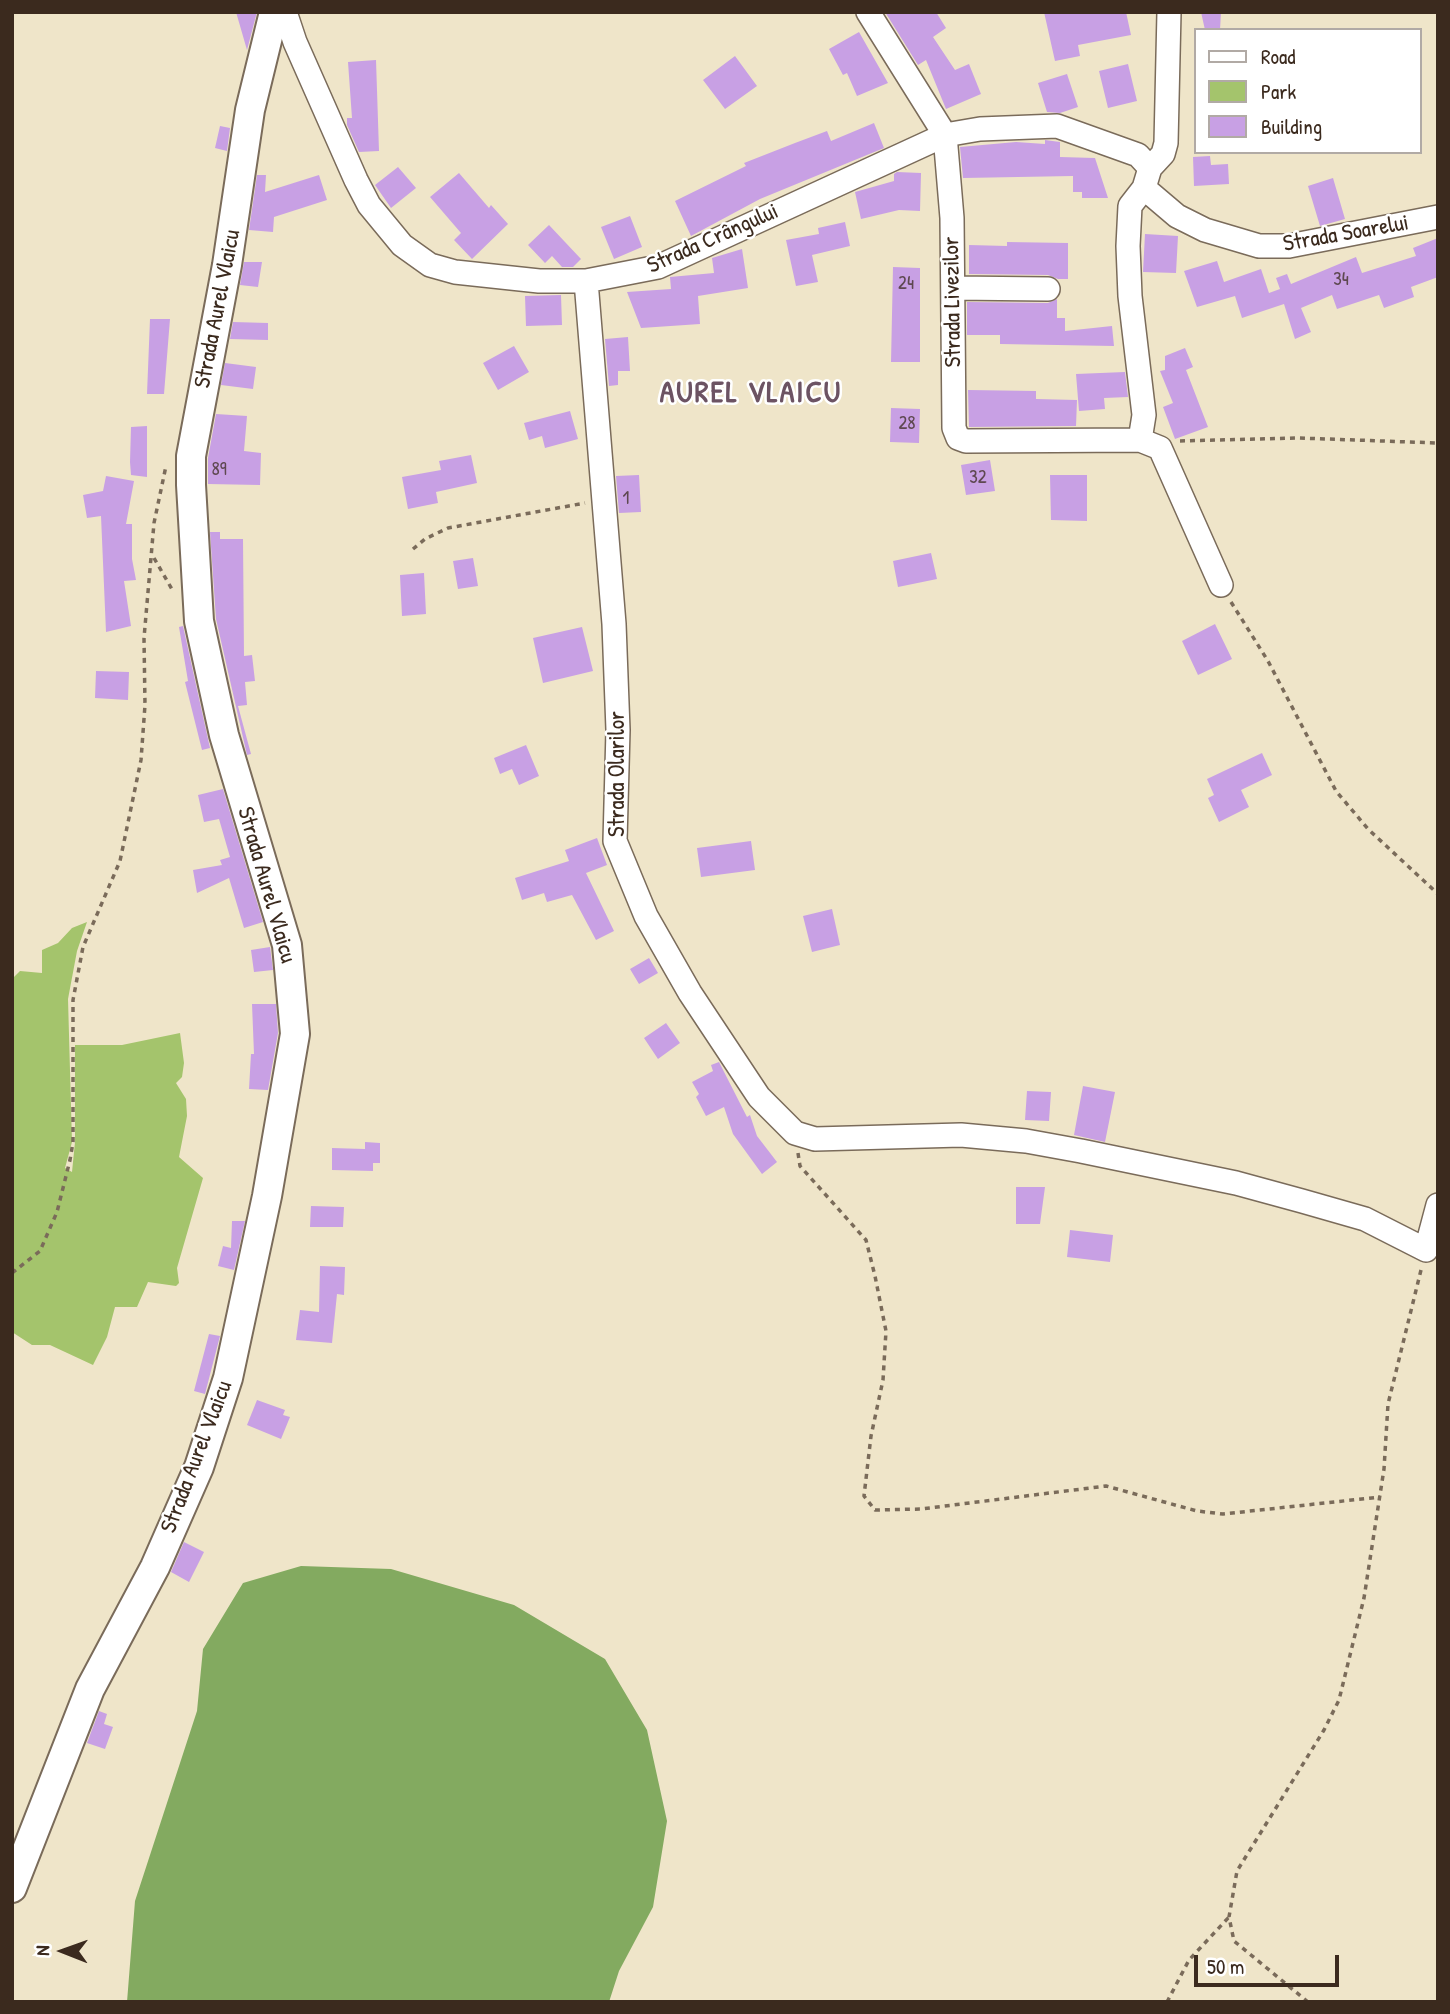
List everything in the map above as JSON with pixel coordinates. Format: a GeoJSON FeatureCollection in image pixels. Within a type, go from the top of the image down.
{"type":"FeatureCollection","features":[{"type":"Feature","properties":{"kind":"street","name":"Strada Aurel Vlaicu"},"geometry":{"type":"LineString","coordinates":[[12,1888],[90,1689],[155,1567],[199,1467],[228,1377],[267,1196],[295,1034],[287,945],[228,748],[199,621],[191,485],[191,456],[227,265],[250,110],[274,12]]}},
{"type":"Feature","properties":{"kind":"street","name":"Strada Crângului"},"geometry":{"type":"LineString","coordinates":[[285,12],[295,42],[369,205],[402,245],[430,265],[455,272],[539,281],[586,281],[658,267],[945,135],[980,129],[1057,126],[1138,155],[1147,178]]}},
{"type":"Feature","properties":{"kind":"street","name":"Strada Livezilor"},"geometry":{"type":"LineString","coordinates":[[868,12],[945,135],[952,218],[954,428],[958,438],[966,441],[1137,441]]}},
{"type":"Feature","properties":{"kind":"street"},"geometry":{"type":"LineString","coordinates":[[1169,12],[1166,143],[1163,154],[1130,206],[1130,296],[1144,415],[1143,434],[1137,441],[1160,448],[1221,585]]}},
{"type":"Feature","properties":{"kind":"street","name":"Strada Soarelui"},"geometry":{"type":"LineString","coordinates":[[1147,178],[1177,216],[1205,230],[1259,246],[1289,246],[1438,217]]}},
{"type":"Feature","properties":{"kind":"street","name":"Strada Olarilor"},"geometry":{"type":"LineString","coordinates":[[586,281],[617,697],[615,841],[646,916],[690,993],[759,1097],[795,1133]]}},
{"type":"Feature","properties":{"kind":"street"},"geometry":{"type":"LineString","coordinates":[[953,288],[1048,289]]}},
{"type":"Feature","properties":{"kind":"street"},"geometry":{"type":"LineString","coordinates":[[795,1133],[815,1139],[961,1135],[1026,1141],[1236,1183],[1365,1219],[1426,1251],[1438,1205]]}},
{"type":"Feature","properties":{"kind":"path"},"geometry":{"type":"LineString","coordinates":[[1177,441],[1298,438],[1438,443]]}},
{"type":"Feature","properties":{"kind":"path"},"geometry":{"type":"LineString","coordinates":[[12,1273],[40,1251],[57,1212],[70,1160],[73,1142],[72,1000],[83,947],[120,861],[141,761],[145,705],[144,638],[154,523],[167,460]]}},
{"type":"Feature","properties":{"kind":"path"},"geometry":{"type":"LineString","coordinates":[[413,549],[425,538],[448,528],[603,500]]}},
{"type":"Feature","properties":{"kind":"path"},"geometry":{"type":"LineString","coordinates":[[153,557],[178,600]]}},
{"type":"Feature","properties":{"kind":"path"},"geometry":{"type":"LineString","coordinates":[[1221,585],[1268,661],[1336,791],[1368,829],[1438,894]]}},
{"type":"Feature","properties":{"kind":"path"},"geometry":{"type":"LineString","coordinates":[[795,1133],[800,1166],[866,1241],[875,1276],[886,1331],[883,1380],[871,1436],[864,1496],[874,1510],[921,1509],[1106,1486],[1197,1511],[1223,1514],[1380,1497]]}},
{"type":"Feature","properties":{"kind":"path"},"geometry":{"type":"LineString","coordinates":[[1308,2002],[1234,1941],[1229,1917],[1237,1871],[1325,1730],[1339,1700],[1364,1598],[1380,1497],[1388,1404],[1426,1251]]}},
{"type":"Feature","properties":{"kind":"path"},"geometry":{"type":"LineString","coordinates":[[1167,2002],[1189,1960],[1229,1917]]}},
{"type":"Feature","properties":{"kind":"green space"},"geometry":{"type":"Polygon","coordinates":[[[87,922],[77,951],[68,999],[72,1142],[65,1168],[72,1172],[75,1142],[75,1045],[122,1045],[180,1033],[184,1063],[182,1077],[176,1083],[186,1099],[187,1116],[179,1157],[203,1178],[177,1268],[179,1283],[176,1286],[148,1282],[137,1307],[115,1307],[107,1337],[93,1365],[50,1345],[32,1345],[12,1332],[12,979],[20,971],[42,973],[42,950],[58,943],[72,928],[87,922]]]}},
{"type":"Feature","properties":{"kind":"green space"},"geometry":{"type":"Polygon","coordinates":[[[301,1566],[391,1569],[514,1605],[605,1659],[647,1730],[667,1821],[653,1907],[619,1971],[609,2002],[127,2002],[135,1901],[197,1711],[203,1649],[243,1583],[301,1566]]]}},
{"type":"Feature","properties":{"kind":"building"},"geometry":{"type":"Polygon","coordinates":[[[236,12],[257,12],[247,50],[236,12]]]}},
{"type":"Feature","properties":{"kind":"building"},"geometry":{"type":"Polygon","coordinates":[[[885,12],[936,12],[946,28],[933,37],[955,70],[969,64],[981,94],[946,109],[926,60],[918,65],[885,12]]]}},
{"type":"Feature","properties":{"kind":"building"},"geometry":{"type":"Polygon","coordinates":[[[1044,12],[1126,12],[1131,35],[1078,45],[1080,56],[1055,61],[1044,12]]]}},
{"type":"Feature","properties":{"kind":"building"},"geometry":{"type":"Polygon","coordinates":[[[1201,12],[1221,12],[1220,28],[1205,28],[1201,12]]]}},
{"type":"Feature","properties":{"kind":"building"},"geometry":{"type":"Polygon","coordinates":[[[859,32],[888,83],[857,96],[847,73],[843,75],[829,49],[859,32]]]}},
{"type":"Feature","properties":{"kind":"building"},"geometry":{"type":"Polygon","coordinates":[[[735,56],[757,86],[725,109],[703,80],[735,56]]]}},
{"type":"Feature","properties":{"kind":"building"},"geometry":{"type":"Polygon","coordinates":[[[376,60],[379,151],[359,152],[347,125],[347,118],[352,118],[348,62],[376,60]]]}},
{"type":"Feature","properties":{"kind":"building"},"geometry":{"type":"Polygon","coordinates":[[[1128,64],[1137,101],[1108,108],[1099,71],[1128,64]]]}},
{"type":"Feature","properties":{"kind":"building"},"geometry":{"type":"Polygon","coordinates":[[[1067,74],[1078,107],[1060,113],[1047,112],[1038,83],[1067,74]]]}},
{"type":"Feature","properties":{"kind":"building"},"geometry":{"type":"Polygon","coordinates":[[[874,123],[884,148],[760,199],[691,236],[675,201],[746,166],[744,163],[795,143],[827,131],[831,141],[874,123]]]}},
{"type":"Feature","properties":{"kind":"building"},"geometry":{"type":"Polygon","coordinates":[[[220,126],[230,128],[227,151],[215,148],[220,126]]]}},
{"type":"Feature","properties":{"kind":"building"},"geometry":{"type":"Polygon","coordinates":[[[1045,140],[1060,142],[1060,157],[1095,158],[1108,198],[1082,198],[1082,192],[1073,192],[1073,176],[963,178],[960,147],[1016,142],[1045,144],[1045,140]]]}},
{"type":"Feature","properties":{"kind":"building"},"geometry":{"type":"Polygon","coordinates":[[[1210,156],[1211,165],[1228,164],[1229,184],[1194,186],[1193,157],[1210,156]]]}},
{"type":"Feature","properties":{"kind":"building"},"geometry":{"type":"Polygon","coordinates":[[[398,167],[416,188],[391,208],[375,185],[398,167]]]}},
{"type":"Feature","properties":{"kind":"building"},"geometry":{"type":"Polygon","coordinates":[[[459,173],[489,208],[491,205],[508,224],[472,259],[454,240],[461,233],[430,197],[459,173]]]}},
{"type":"Feature","properties":{"kind":"building"},"geometry":{"type":"Polygon","coordinates":[[[921,173],[920,211],[899,210],[861,219],[855,192],[894,181],[894,174],[921,173]]]}},
{"type":"Feature","properties":{"kind":"building"},"geometry":{"type":"Polygon","coordinates":[[[257,175],[266,175],[265,192],[319,175],[327,200],[274,217],[273,232],[249,230],[257,175]]]}},
{"type":"Feature","properties":{"kind":"building"},"geometry":{"type":"Polygon","coordinates":[[[1333,178],[1345,219],[1320,226],[1308,186],[1333,178]]]}},
{"type":"Feature","properties":{"kind":"building"},"geometry":{"type":"Polygon","coordinates":[[[630,216],[642,247],[614,259],[601,227],[630,216]]]}},
{"type":"Feature","properties":{"kind":"building"},"geometry":{"type":"Polygon","coordinates":[[[845,222],[850,246],[812,255],[818,282],[796,286],[786,240],[819,234],[818,228],[845,222]]]}},
{"type":"Feature","properties":{"kind":"building"},"geometry":{"type":"Polygon","coordinates":[[[549,225],[581,259],[573,267],[562,267],[552,256],[545,263],[528,245],[549,225]]]}},
{"type":"Feature","properties":{"kind":"building"},"geometry":{"type":"Polygon","coordinates":[[[1145,234],[1178,236],[1176,273],[1143,272],[1145,234]]]}},
{"type":"Feature","properties":{"kind":"building"},"geometry":{"type":"Polygon","coordinates":[[[1438,238],[1438,277],[1411,287],[1414,297],[1384,308],[1379,295],[1337,309],[1332,295],[1301,308],[1311,332],[1295,339],[1284,304],[1242,318],[1235,296],[1197,307],[1184,271],[1217,261],[1224,282],[1261,269],[1269,293],[1280,289],[1276,278],[1287,274],[1291,284],[1356,257],[1362,273],[1416,256],[1413,248],[1438,238]]]}},
{"type":"Feature","properties":{"kind":"building"},"geometry":{"type":"Polygon","coordinates":[[[1007,242],[1068,243],[1068,279],[1048,275],[969,274],[969,245],[1007,246],[1007,242]]]}},
{"type":"Feature","properties":{"kind":"building"},"geometry":{"type":"Polygon","coordinates":[[[742,249],[748,288],[698,296],[700,324],[641,328],[627,292],[671,289],[670,277],[714,273],[712,258],[742,249]]]}},
{"type":"Feature","properties":{"kind":"building"},"geometry":{"type":"Polygon","coordinates":[[[244,262],[262,262],[258,287],[240,285],[244,262]]]}},
{"type":"Feature","properties":{"kind":"building"},"geometry":{"type":"Polygon","coordinates":[[[893,267],[920,268],[920,362],[891,362],[893,267]]]}},
{"type":"Feature","properties":{"kind":"building"},"geometry":{"type":"Polygon","coordinates":[[[561,295],[562,325],[526,326],[525,296],[561,295]]]}},
{"type":"Feature","properties":{"kind":"building"},"geometry":{"type":"Polygon","coordinates":[[[1057,299],[1057,318],[1065,318],[1065,331],[1112,326],[1114,346],[1000,344],[1000,335],[967,335],[967,302],[1048,303],[1057,299]]]}},
{"type":"Feature","properties":{"kind":"building"},"geometry":{"type":"Polygon","coordinates":[[[150,319],[170,319],[164,394],[147,394],[150,319]]]}},
{"type":"Feature","properties":{"kind":"building"},"geometry":{"type":"Polygon","coordinates":[[[233,322],[268,323],[268,340],[230,339],[233,322]]]}},
{"type":"Feature","properties":{"kind":"building"},"geometry":{"type":"Polygon","coordinates":[[[628,337],[630,371],[618,371],[618,385],[609,386],[605,339],[628,337]]]}},
{"type":"Feature","properties":{"kind":"building"},"geometry":{"type":"Polygon","coordinates":[[[514,346],[529,372],[498,390],[483,363],[514,346]]]}},
{"type":"Feature","properties":{"kind":"building"},"geometry":{"type":"Polygon","coordinates":[[[1185,348],[1193,367],[1186,370],[1208,427],[1175,439],[1163,407],[1173,403],[1160,371],[1165,370],[1165,356],[1185,348]]]}},
{"type":"Feature","properties":{"kind":"building"},"geometry":{"type":"Polygon","coordinates":[[[225,363],[256,367],[253,389],[221,385],[225,363]]]}},
{"type":"Feature","properties":{"kind":"building"},"geometry":{"type":"Polygon","coordinates":[[[1125,372],[1128,397],[1104,398],[1105,409],[1079,411],[1076,374],[1125,372]]]}},
{"type":"Feature","properties":{"kind":"building"},"geometry":{"type":"Polygon","coordinates":[[[968,390],[1036,391],[1036,399],[1077,400],[1076,426],[969,427],[968,390]]]}},
{"type":"Feature","properties":{"kind":"building"},"geometry":{"type":"Polygon","coordinates":[[[891,408],[920,409],[919,443],[890,442],[891,408]]]}},
{"type":"Feature","properties":{"kind":"building"},"geometry":{"type":"Polygon","coordinates":[[[570,411],[578,439],[545,448],[542,436],[529,440],[524,423],[570,411]]]}},
{"type":"Feature","properties":{"kind":"building"},"geometry":{"type":"Polygon","coordinates":[[[216,414],[247,416],[244,451],[261,453],[260,485],[208,484],[208,458],[216,414]]]}},
{"type":"Feature","properties":{"kind":"building"},"geometry":{"type":"Polygon","coordinates":[[[147,426],[147,477],[131,475],[131,427],[147,426]]]}},
{"type":"Feature","properties":{"kind":"building"},"geometry":{"type":"Polygon","coordinates":[[[471,455],[477,483],[436,492],[438,503],[408,509],[402,477],[441,470],[439,461],[471,455]]]}},
{"type":"Feature","properties":{"kind":"building"},"geometry":{"type":"Polygon","coordinates":[[[990,460],[995,491],[966,495],[961,465],[990,460]]]}},
{"type":"Feature","properties":{"kind":"building"},"geometry":{"type":"Polygon","coordinates":[[[639,475],[641,512],[619,513],[616,476],[639,475]]]}},
{"type":"Feature","properties":{"kind":"building"},"geometry":{"type":"Polygon","coordinates":[[[1050,475],[1087,475],[1087,521],[1051,520],[1050,475]]]}},
{"type":"Feature","properties":{"kind":"building"},"geometry":{"type":"Polygon","coordinates":[[[106,476],[134,481],[126,524],[132,524],[132,559],[136,580],[124,581],[131,626],[106,632],[101,516],[87,518],[83,495],[103,491],[106,476]]]}},
{"type":"Feature","properties":{"kind":"building"},"geometry":{"type":"Polygon","coordinates":[[[210,532],[220,532],[220,539],[243,539],[244,656],[252,655],[255,681],[245,682],[247,705],[238,706],[251,754],[247,755],[216,619],[210,532]]]}},
{"type":"Feature","properties":{"kind":"building"},"geometry":{"type":"Polygon","coordinates":[[[931,553],[937,579],[898,587],[893,561],[931,553]]]}},
{"type":"Feature","properties":{"kind":"building"},"geometry":{"type":"Polygon","coordinates":[[[473,558],[478,586],[458,589],[453,561],[473,558]]]}},
{"type":"Feature","properties":{"kind":"building"},"geometry":{"type":"Polygon","coordinates":[[[424,573],[426,614],[402,616],[400,575],[424,573]]]}},
{"type":"Feature","properties":{"kind":"building"},"geometry":{"type":"Polygon","coordinates":[[[1215,624],[1232,659],[1198,675],[1182,641],[1215,624]]]}},
{"type":"Feature","properties":{"kind":"building"},"geometry":{"type":"Polygon","coordinates":[[[183,626],[210,748],[202,750],[185,682],[188,681],[179,627],[183,626]]]}},
{"type":"Feature","properties":{"kind":"building"},"geometry":{"type":"Polygon","coordinates":[[[582,627],[593,671],[543,683],[533,638],[582,627]]]}},
{"type":"Feature","properties":{"kind":"building"},"geometry":{"type":"Polygon","coordinates":[[[96,671],[129,672],[128,700],[95,698],[96,671]]]}},
{"type":"Feature","properties":{"kind":"building"},"geometry":{"type":"Polygon","coordinates":[[[526,745],[539,776],[519,785],[512,769],[500,774],[494,758],[526,745]]]}},
{"type":"Feature","properties":{"kind":"building"},"geometry":{"type":"Polygon","coordinates":[[[1262,753],[1272,775],[1241,790],[1249,807],[1219,822],[1208,798],[1214,795],[1207,779],[1262,753]]]}},
{"type":"Feature","properties":{"kind":"building"},"geometry":{"type":"Polygon","coordinates":[[[223,789],[263,922],[244,928],[229,878],[197,893],[193,870],[222,865],[220,860],[230,857],[219,819],[204,822],[198,795],[223,789]]]}},
{"type":"Feature","properties":{"kind":"building"},"geometry":{"type":"Polygon","coordinates":[[[597,838],[607,865],[586,873],[614,931],[596,940],[572,895],[547,902],[544,893],[522,900],[515,878],[569,861],[565,850],[597,838]]]}},
{"type":"Feature","properties":{"kind":"building"},"geometry":{"type":"Polygon","coordinates":[[[751,841],[755,870],[701,877],[697,848],[751,841]]]}},
{"type":"Feature","properties":{"kind":"building"},"geometry":{"type":"Polygon","coordinates":[[[832,909],[840,945],[812,952],[803,916],[832,909]]]}},
{"type":"Feature","properties":{"kind":"building"},"geometry":{"type":"Polygon","coordinates":[[[270,947],[273,970],[254,972],[251,950],[270,947]]]}},
{"type":"Feature","properties":{"kind":"building"},"geometry":{"type":"Polygon","coordinates":[[[649,958],[658,973],[639,984],[630,969],[649,958]]]}},
{"type":"Feature","properties":{"kind":"building"},"geometry":{"type":"Polygon","coordinates":[[[252,1004],[276,1004],[278,1033],[268,1090],[249,1089],[251,1054],[254,1054],[252,1004]]]}},
{"type":"Feature","properties":{"kind":"building"},"geometry":{"type":"Polygon","coordinates":[[[666,1023],[680,1043],[658,1059],[644,1038],[666,1023]]]}},
{"type":"Feature","properties":{"kind":"building"},"geometry":{"type":"Polygon","coordinates":[[[719,1062],[747,1117],[750,1115],[757,1136],[777,1162],[762,1174],[733,1134],[724,1107],[706,1116],[696,1097],[699,1094],[692,1082],[713,1071],[711,1065],[719,1062]]]}},
{"type":"Feature","properties":{"kind":"building"},"geometry":{"type":"Polygon","coordinates":[[[1083,1086],[1115,1092],[1105,1142],[1074,1135],[1083,1086]]]}},
{"type":"Feature","properties":{"kind":"building"},"geometry":{"type":"Polygon","coordinates":[[[1027,1091],[1051,1092],[1049,1121],[1025,1120],[1027,1091]]]}},
{"type":"Feature","properties":{"kind":"building"},"geometry":{"type":"Polygon","coordinates":[[[365,1142],[380,1143],[380,1163],[373,1163],[373,1171],[332,1170],[332,1148],[365,1149],[365,1142]]]}},
{"type":"Feature","properties":{"kind":"building"},"geometry":{"type":"Polygon","coordinates":[[[1016,1187],[1045,1187],[1040,1224],[1016,1224],[1016,1187]]]}},
{"type":"Feature","properties":{"kind":"building"},"geometry":{"type":"Polygon","coordinates":[[[311,1206],[344,1207],[343,1227],[310,1227],[311,1206]]]}},
{"type":"Feature","properties":{"kind":"building"},"geometry":{"type":"Polygon","coordinates":[[[232,1221],[245,1221],[234,1270],[218,1266],[223,1246],[231,1248],[232,1221]]]}},
{"type":"Feature","properties":{"kind":"building"},"geometry":{"type":"Polygon","coordinates":[[[1070,1230],[1113,1235],[1110,1262],[1067,1257],[1070,1230]]]}},
{"type":"Feature","properties":{"kind":"building"},"geometry":{"type":"Polygon","coordinates":[[[320,1266],[345,1267],[344,1295],[337,1294],[332,1343],[296,1340],[300,1310],[319,1312],[320,1266]]]}},
{"type":"Feature","properties":{"kind":"building"},"geometry":{"type":"Polygon","coordinates":[[[209,1334],[220,1336],[205,1394],[194,1391],[209,1334]]]}},
{"type":"Feature","properties":{"kind":"building"},"geometry":{"type":"Polygon","coordinates":[[[257,1400],[285,1410],[283,1415],[290,1417],[281,1439],[247,1425],[257,1400]]]}},
{"type":"Feature","properties":{"kind":"building"},"geometry":{"type":"Polygon","coordinates":[[[184,1542],[204,1552],[189,1582],[171,1572],[184,1542]]]}},
{"type":"Feature","properties":{"kind":"building"},"geometry":{"type":"Polygon","coordinates":[[[99,1711],[107,1714],[104,1724],[113,1727],[105,1749],[87,1743],[99,1711]]]}},
{"type":"Feature","properties":{"kind":"district","name":"AUREL VLAICU"},"geometry":{"type":"Point","coordinates":[751,394]}}]}
